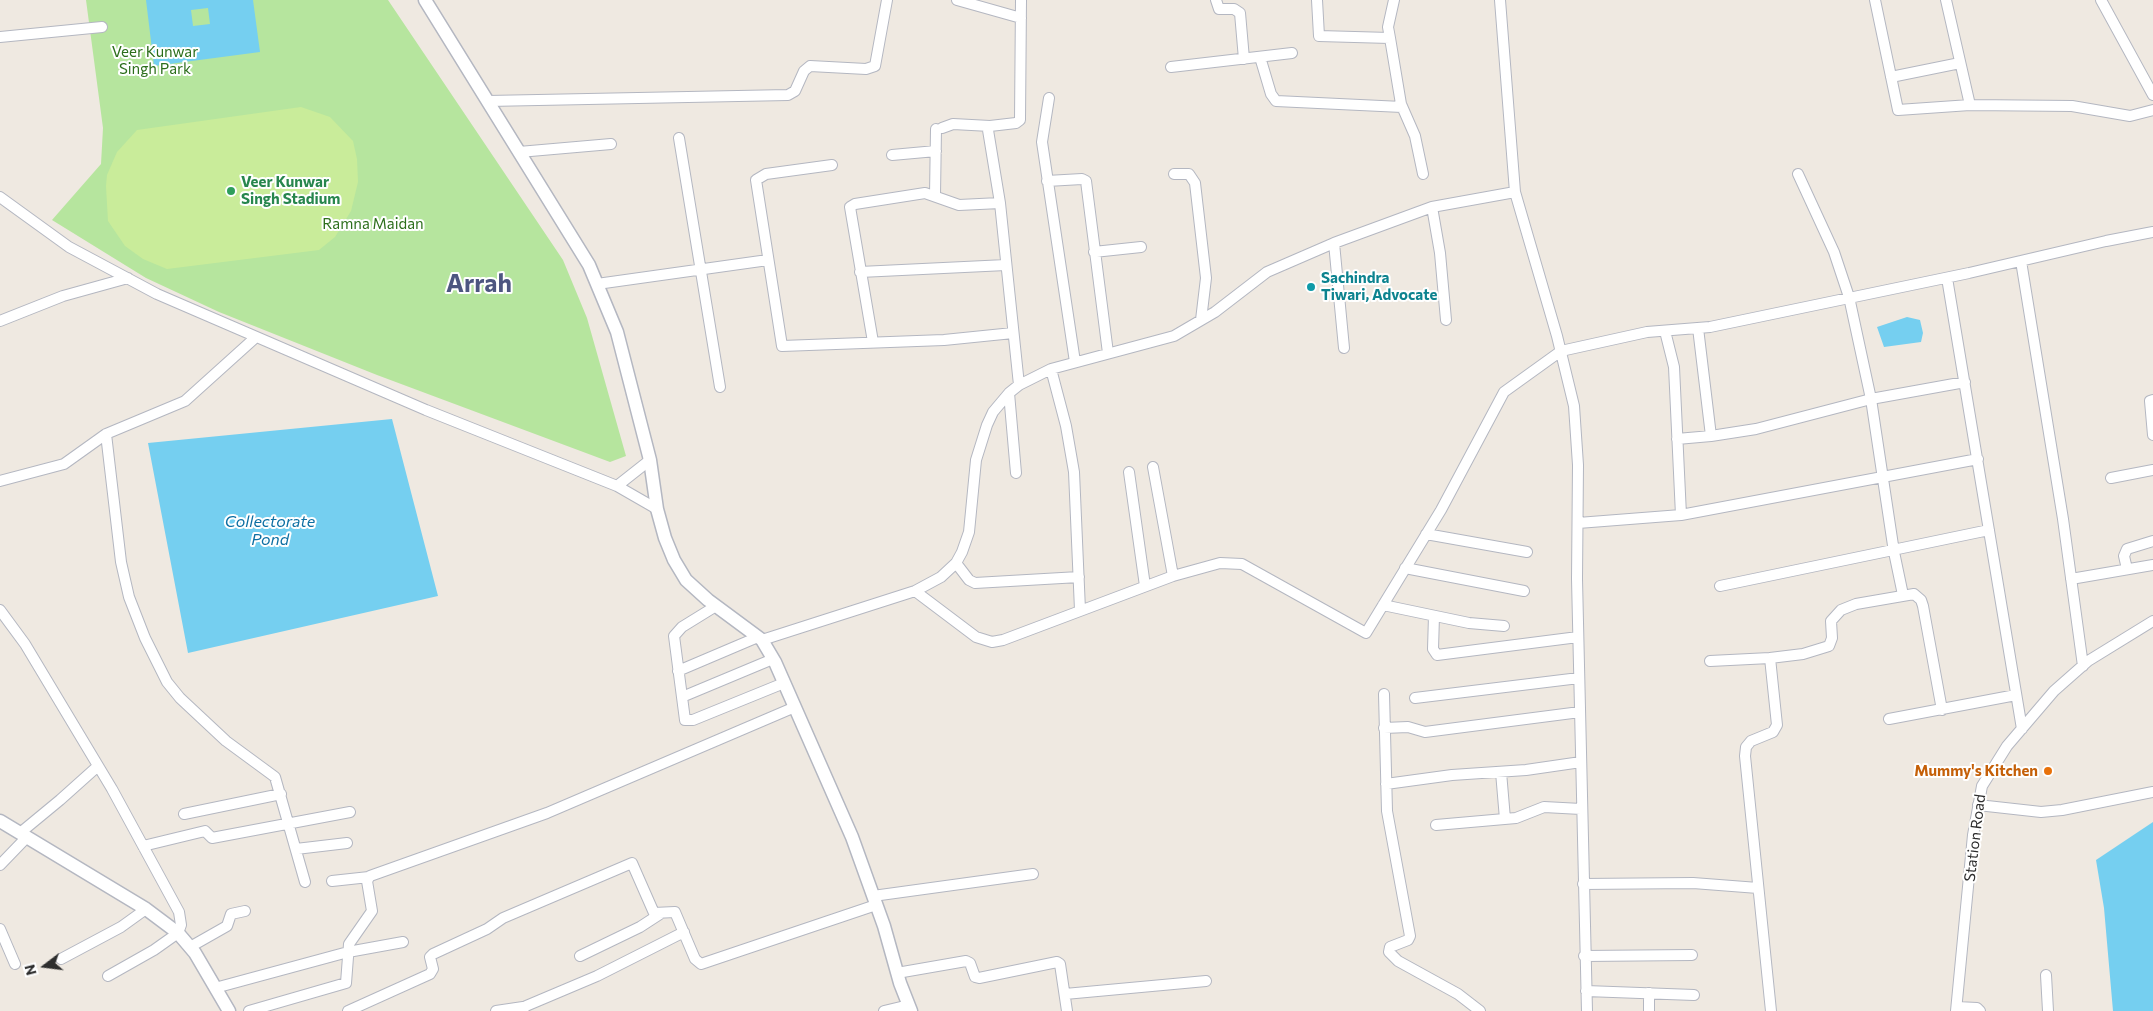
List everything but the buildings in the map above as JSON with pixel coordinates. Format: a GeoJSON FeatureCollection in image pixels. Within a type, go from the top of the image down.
{"type":"FeatureCollection","features":[{"type":"Feature","properties":{"kind":"street"},"geometry":{"type":"LineString","coordinates":[[424,0],[589,265],[618,332],[650,460],[657,510],[674,560],[686,580],[716,606],[760,639],[773,659],[795,707],[852,837],[910,1008],[884,1011]]}},
{"type":"Feature","properties":{"kind":"street"},"geometry":{"type":"LineString","coordinates":[[488,101],[791,94],[795,91],[806,68],[810,66],[866,69],[875,66],[887,0]]}},
{"type":"Feature","properties":{"kind":"street"},"geometry":{"type":"LineString","coordinates":[[958,0],[1021,18]]}},
{"type":"Feature","properties":{"kind":"street"},"geometry":{"type":"LineString","coordinates":[[935,195],[936,152],[939,128],[953,124],[990,126],[1016,123],[1020,120],[1021,0]]}},
{"type":"Feature","properties":{"kind":"street"},"geometry":{"type":"LineString","coordinates":[[1216,0],[1219,9],[1234,9],[1240,13],[1244,59]]}},
{"type":"Feature","properties":{"kind":"street"},"geometry":{"type":"LineString","coordinates":[[1317,0],[1320,36],[1390,38]]}},
{"type":"Feature","properties":{"kind":"street"},"geometry":{"type":"LineString","coordinates":[[1394,0],[1388,27],[1402,107],[1415,136],[1423,174]]}},
{"type":"Feature","properties":{"kind":"street"},"geometry":{"type":"LineString","coordinates":[[1500,0],[1516,192],[1561,351],[1574,406],[1578,465],[1580,762],[1587,1011]]}},
{"type":"Feature","properties":{"kind":"street"},"geometry":{"type":"LineString","coordinates":[[1875,0],[1898,110],[1970,105],[2072,106],[2130,116],[2153,110]]}},
{"type":"Feature","properties":{"kind":"street"},"geometry":{"type":"LineString","coordinates":[[1946,0],[1970,105]]}},
{"type":"Feature","properties":{"kind":"street"},"geometry":{"type":"LineString","coordinates":[[2101,0],[2153,95]]}},
{"type":"Feature","properties":{"kind":"street"},"geometry":{"type":"LineString","coordinates":[[0,37],[102,27]]}},
{"type":"Feature","properties":{"kind":"street"},"geometry":{"type":"LineString","coordinates":[[1171,67],[1292,53]]}},
{"type":"Feature","properties":{"kind":"street"},"geometry":{"type":"LineString","coordinates":[[1260,57],[1270,94],[1276,101],[1402,107]]}},
{"type":"Feature","properties":{"kind":"street"},"geometry":{"type":"LineString","coordinates":[[1891,77],[1960,63]]}},
{"type":"Feature","properties":{"kind":"street"},"geometry":{"type":"LineString","coordinates":[[1048,98],[1042,134],[1047,181],[1075,362]]}},
{"type":"Feature","properties":{"kind":"street"},"geometry":{"type":"LineString","coordinates":[[990,126],[988,136],[1000,203],[1019,385]]}},
{"type":"Feature","properties":{"kind":"street"},"geometry":{"type":"LineString","coordinates":[[679,138],[720,388]]}},
{"type":"Feature","properties":{"kind":"street"},"geometry":{"type":"LineString","coordinates":[[519,152],[611,144]]}},
{"type":"Feature","properties":{"kind":"street"},"geometry":{"type":"LineString","coordinates":[[892,155],[936,152]]}},
{"type":"Feature","properties":{"kind":"street"},"geometry":{"type":"LineString","coordinates":[[832,165],[766,174],[758,178],[768,260],[782,346],[944,340],[1013,334]]}},
{"type":"Feature","properties":{"kind":"street"},"geometry":{"type":"LineString","coordinates":[[1174,174],[1189,174],[1195,183],[1206,278],[1201,320]]}},
{"type":"Feature","properties":{"kind":"street"},"geometry":{"type":"LineString","coordinates":[[1798,174],[1834,252],[1849,297],[1871,399],[1885,477],[1894,552],[1903,595]]}},
{"type":"Feature","properties":{"kind":"street"},"geometry":{"type":"LineString","coordinates":[[1047,181],[1082,179],[1086,182],[1108,354]]}},
{"type":"Feature","properties":{"kind":"street"},"geometry":{"type":"LineString","coordinates":[[678,672],[760,639],[915,590],[941,577],[956,563],[962,552],[968,532],[976,460],[987,425],[993,412],[1009,393],[1019,385],[1051,369],[1174,336],[1201,320],[1266,272],[1334,243],[1432,207],[1516,192]]}},
{"type":"Feature","properties":{"kind":"street"},"geometry":{"type":"LineString","coordinates":[[873,342],[850,207],[855,204],[921,194],[935,195],[959,205],[1000,203]]}},
{"type":"Feature","properties":{"kind":"street"},"geometry":{"type":"LineString","coordinates":[[0,197],[69,247],[157,294],[426,410],[618,486],[657,510]]}},
{"type":"Feature","properties":{"kind":"street"},"geometry":{"type":"LineString","coordinates":[[1432,207],[1440,253],[1446,320]]}},
{"type":"Feature","properties":{"kind":"street"},"geometry":{"type":"LineString","coordinates":[[915,590],[976,638],[992,642],[1002,640],[1173,576],[1220,563],[1242,564],[1366,633],[1426,534],[1504,392],[1561,351],[1647,332],[1698,328],[1947,278],[2153,232]]}},
{"type":"Feature","properties":{"kind":"street"},"geometry":{"type":"LineString","coordinates":[[1334,243],[1344,348]]}},
{"type":"Feature","properties":{"kind":"street"},"geometry":{"type":"LineString","coordinates":[[1094,252],[1141,246]]}},
{"type":"Feature","properties":{"kind":"street"},"geometry":{"type":"LineString","coordinates":[[597,284],[768,260]]}},
{"type":"Feature","properties":{"kind":"street"},"geometry":{"type":"LineString","coordinates":[[2021,261],[2083,666]]}},
{"type":"Feature","properties":{"kind":"street"},"geometry":{"type":"LineString","coordinates":[[860,272],[1006,264]]}},
{"type":"Feature","properties":{"kind":"street"},"geometry":{"type":"LineString","coordinates":[[0,320],[63,296],[128,278]]}},
{"type":"Feature","properties":{"kind":"street"},"geometry":{"type":"LineString","coordinates":[[1947,278],[2022,729]]}},
{"type":"Feature","properties":{"kind":"street"},"geometry":{"type":"LineString","coordinates":[[1698,328],[1711,436]]}},
{"type":"Feature","properties":{"kind":"street"},"geometry":{"type":"LineString","coordinates":[[1665,331],[1674,367],[1681,515]]}},
{"type":"Feature","properties":{"kind":"street"},"geometry":{"type":"LineString","coordinates":[[0,481],[64,464],[106,434],[184,401],[256,338]]}},
{"type":"Feature","properties":{"kind":"street"},"geometry":{"type":"LineString","coordinates":[[1051,369],[1066,426],[1074,472],[1080,610]]}},
{"type":"Feature","properties":{"kind":"street"},"geometry":{"type":"LineString","coordinates":[[1677,439],[1756,429],[1871,399],[1965,382]]}},
{"type":"Feature","properties":{"kind":"street"},"geometry":{"type":"LineString","coordinates":[[1009,393],[1016,473]]}},
{"type":"Feature","properties":{"kind":"street"},"geometry":{"type":"LineString","coordinates":[[2153,400],[2150,401],[2153,435]]}},
{"type":"Feature","properties":{"kind":"street"},"geometry":{"type":"LineString","coordinates":[[106,434],[115,523],[129,597],[157,664],[180,698],[226,741],[272,773],[281,794],[305,882]]}},
{"type":"Feature","properties":{"kind":"street"},"geometry":{"type":"LineString","coordinates":[[1578,523],[1681,515],[1978,459]]}},
{"type":"Feature","properties":{"kind":"street"},"geometry":{"type":"LineString","coordinates":[[618,486],[650,460]]}},
{"type":"Feature","properties":{"kind":"street"},"geometry":{"type":"LineString","coordinates":[[1153,467],[1173,576]]}},
{"type":"Feature","properties":{"kind":"street"},"geometry":{"type":"LineString","coordinates":[[2111,478],[2153,470]]}},
{"type":"Feature","properties":{"kind":"street"},"geometry":{"type":"LineString","coordinates":[[1129,472],[1145,586]]}},
{"type":"Feature","properties":{"kind":"street"},"geometry":{"type":"LineString","coordinates":[[1720,586],[1894,552],[1989,530]]}},
{"type":"Feature","properties":{"kind":"street"},"geometry":{"type":"LineString","coordinates":[[1426,534],[1528,552]]}},
{"type":"Feature","properties":{"kind":"street"},"geometry":{"type":"LineString","coordinates":[[2127,569],[2124,556],[2126,549],[2153,541]]}},
{"type":"Feature","properties":{"kind":"street"},"geometry":{"type":"LineString","coordinates":[[956,563],[969,580],[974,583],[1079,576]]}},
{"type":"Feature","properties":{"kind":"street"},"geometry":{"type":"LineString","coordinates":[[2071,580],[2153,565]]}},
{"type":"Feature","properties":{"kind":"street"},"geometry":{"type":"LineString","coordinates":[[1405,568],[1524,591]]}},
{"type":"Feature","properties":{"kind":"street"},"geometry":{"type":"LineString","coordinates":[[1710,661],[1770,658],[1824,649],[1831,643],[1831,621],[1841,610],[1856,604],[1914,594],[1921,600],[1942,710]]}},
{"type":"Feature","properties":{"kind":"street"},"geometry":{"type":"LineString","coordinates":[[716,606],[682,627],[676,633],[674,642],[684,718],[689,721],[784,683]]}},
{"type":"Feature","properties":{"kind":"street"},"geometry":{"type":"LineString","coordinates":[[1383,606],[1470,623],[1504,626]]}},
{"type":"Feature","properties":{"kind":"street"},"geometry":{"type":"LineString","coordinates":[[0,610],[25,644],[98,766],[179,912],[181,925],[178,932],[154,950],[108,976]]}},
{"type":"Feature","properties":{"kind":"street"},"geometry":{"type":"LineString","coordinates":[[1434,616],[1433,649],[1437,655],[1578,637]]}},
{"type":"Feature","properties":{"kind":"street","name":"Station Road"},"geometry":{"type":"LineString","coordinates":[[1957,1009],[1973,836],[1982,786],[2007,746],[2054,691],[2083,666],[2153,621]]}},
{"type":"Feature","properties":{"kind":"street"},"geometry":{"type":"LineString","coordinates":[[1770,658],[1777,725],[1773,732],[1751,741],[1746,747],[1745,756],[1771,1011]]}},
{"type":"Feature","properties":{"kind":"street"},"geometry":{"type":"LineString","coordinates":[[682,697],[773,659]]}},
{"type":"Feature","properties":{"kind":"street"},"geometry":{"type":"LineString","coordinates":[[1415,698],[1579,678]]}},
{"type":"Feature","properties":{"kind":"street"},"geometry":{"type":"LineString","coordinates":[[1384,694],[1386,784],[1391,835],[1410,936],[1408,940],[1390,947],[1389,952],[1398,961],[1458,994],[1480,1011]]}},
{"type":"Feature","properties":{"kind":"street"},"geometry":{"type":"LineString","coordinates":[[1889,719],[2016,695]]}},
{"type":"Feature","properties":{"kind":"street"},"geometry":{"type":"LineString","coordinates":[[332,881],[369,877],[547,813],[795,707]]}},
{"type":"Feature","properties":{"kind":"street"},"geometry":{"type":"LineString","coordinates":[[1384,728],[1408,727],[1425,732],[1580,712]]}},
{"type":"Feature","properties":{"kind":"street"},"geometry":{"type":"LineString","coordinates":[[1386,784],[1580,762]]}},
{"type":"Feature","properties":{"kind":"street"},"geometry":{"type":"LineString","coordinates":[[0,865],[23,835],[98,766]]}},
{"type":"Feature","properties":{"kind":"street"},"geometry":{"type":"LineString","coordinates":[[1501,772],[1505,819]]}},
{"type":"Feature","properties":{"kind":"street"},"geometry":{"type":"LineString","coordinates":[[1978,806],[2031,812],[2055,810],[2153,792]]}},
{"type":"Feature","properties":{"kind":"street"},"geometry":{"type":"LineString","coordinates":[[184,814],[281,794]]}},
{"type":"Feature","properties":{"kind":"street"},"geometry":{"type":"LineString","coordinates":[[1436,825],[1524,816],[1544,807],[1581,809]]}},
{"type":"Feature","properties":{"kind":"street"},"geometry":{"type":"LineString","coordinates":[[143,846],[205,831],[212,838],[350,812]]}},
{"type":"Feature","properties":{"kind":"street"},"geometry":{"type":"LineString","coordinates":[[0,821],[146,909],[178,932],[190,947],[229,1011]]}},
{"type":"Feature","properties":{"kind":"street"},"geometry":{"type":"LineString","coordinates":[[296,849],[347,843]]}},
{"type":"Feature","properties":{"kind":"street"},"geometry":{"type":"LineString","coordinates":[[348,1011],[430,974],[433,970],[430,958],[432,955],[487,929],[503,918],[630,864],[634,865],[653,911],[660,914]]}},
{"type":"Feature","properties":{"kind":"street"},"geometry":{"type":"LineString","coordinates":[[580,956],[646,924],[660,914],[674,912],[695,959],[701,964],[875,901],[1034,874]]}},
{"type":"Feature","properties":{"kind":"street"},"geometry":{"type":"LineString","coordinates":[[249,1011],[345,984],[351,939],[372,911],[367,882],[369,877]]}},
{"type":"Feature","properties":{"kind":"street"},"geometry":{"type":"LineString","coordinates":[[1583,884],[1693,883],[1758,888]]}},
{"type":"Feature","properties":{"kind":"street"},"geometry":{"type":"LineString","coordinates":[[61,959],[121,927],[146,909]]}},
{"type":"Feature","properties":{"kind":"street"},"geometry":{"type":"LineString","coordinates":[[190,947],[228,926],[230,915],[245,911]]}},
{"type":"Feature","properties":{"kind":"street"},"geometry":{"type":"LineString","coordinates":[[0,929],[15,964]]}},
{"type":"Feature","properties":{"kind":"street"},"geometry":{"type":"LineString","coordinates":[[496,1011],[522,1009],[597,976],[684,932]]}},
{"type":"Feature","properties":{"kind":"street"},"geometry":{"type":"LineString","coordinates":[[215,988],[348,952],[403,942]]}},
{"type":"Feature","properties":{"kind":"street"},"geometry":{"type":"LineString","coordinates":[[1584,956],[1692,955]]}},
{"type":"Feature","properties":{"kind":"street"},"geometry":{"type":"LineString","coordinates":[[897,973],[966,961],[970,963],[975,977],[978,978],[1057,962],[1060,964],[1067,1011]]}},
{"type":"Feature","properties":{"kind":"street"},"geometry":{"type":"LineString","coordinates":[[2046,975],[2048,1011]]}},
{"type":"Feature","properties":{"kind":"street"},"geometry":{"type":"LineString","coordinates":[[1065,994],[1206,981]]}},
{"type":"Feature","properties":{"kind":"street"},"geometry":{"type":"LineString","coordinates":[[1586,991],[1694,995]]}},
{"type":"Feature","properties":{"kind":"street"},"geometry":{"type":"LineString","coordinates":[[1648,1011],[1649,993]]}},
{"type":"Feature","properties":{"kind":"street"},"geometry":{"type":"LineString","coordinates":[[1957,1009],[1977,1008],[1980,1011]]}},
{"type":"Feature","properties":{"kind":"green space","name":"Ramna Maidan"},"geometry":{"type":"Polygon","coordinates":[[[86,0],[388,0],[563,260],[587,318],[626,456],[610,462],[377,375],[219,312],[146,278],[52,220],[101,164],[103,128],[86,0]]]}},
{"type":"Feature","properties":{"kind":"green space","name":"Veer Kunwar Singh Stadium"},"geometry":{"type":"Polygon","coordinates":[[[301,107],[330,117],[353,141],[357,159],[358,182],[351,211],[335,237],[319,250],[167,269],[143,259],[125,246],[108,221],[107,175],[117,152],[137,130],[301,107]]]}},
{"type":"Feature","properties":{"kind":"water"},"geometry":{"type":"Polygon","coordinates":[[[146,0],[253,0],[260,52],[154,66],[146,0]],[[208,8],[191,10],[193,26],[210,24],[208,8]]]}},
{"type":"Feature","properties":{"kind":"water"},"geometry":{"type":"Polygon","coordinates":[[[1907,317],[1920,320],[1923,333],[1921,342],[1884,347],[1877,327],[1907,317]]]}},
{"type":"Feature","properties":{"kind":"water","name":"Collectorate Pond"},"geometry":{"type":"Polygon","coordinates":[[[392,419],[438,596],[188,653],[148,443],[392,419]]]}},
{"type":"Feature","properties":{"kind":"water"},"geometry":{"type":"Polygon","coordinates":[[[2153,822],[2153,1011],[2113,1011],[2104,908],[2096,860],[2153,822]]]}},
{"type":"Feature","properties":{"kind":"place","name":"Veer Kunwar Singh Stadium"},"geometry":{"type":"Point","coordinates":[231,191]}},
{"type":"Feature","properties":{"kind":"place","name":"Sachindra Tiwari, Advocate"},"geometry":{"type":"Point","coordinates":[1311,287]}},
{"type":"Feature","properties":{"kind":"place","name":"Mummy's Kitchen"},"geometry":{"type":"Point","coordinates":[2048,771]}},
{"type":"Feature","properties":{"kind":"district","name":"Arrah"},"geometry":{"type":"Point","coordinates":[479,284]}},
{"type":"Feature","properties":{"kind":"park label","name":"Veer Kunwar Singh Park"},"geometry":{"type":"Point","coordinates":[155,60]}}]}
